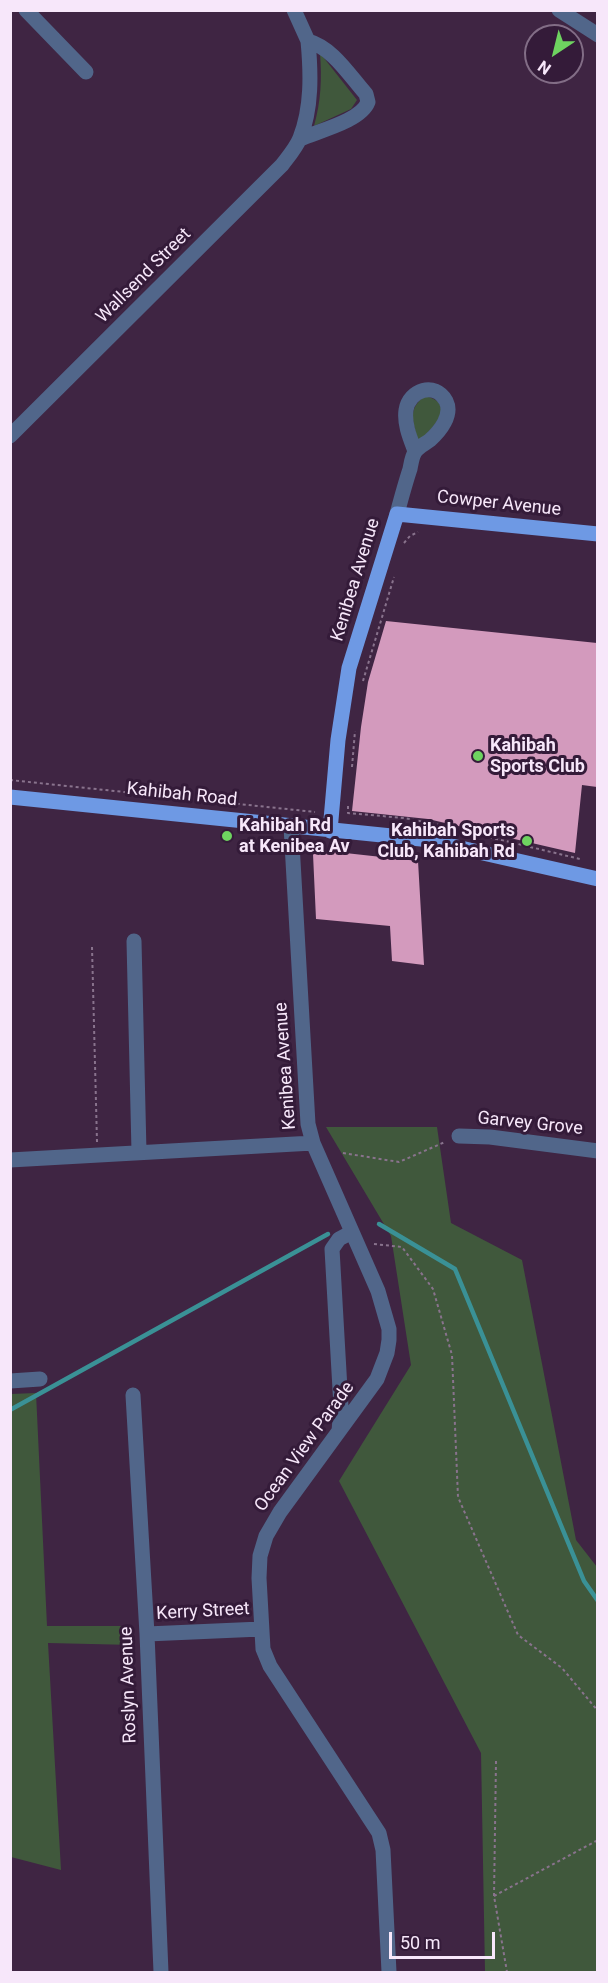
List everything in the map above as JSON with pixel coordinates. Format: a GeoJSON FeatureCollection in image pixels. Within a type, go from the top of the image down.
{"type":"FeatureCollection","features":[{"type":"Feature","properties":{"kind":"main road","name":"Cowper Avenue"},"geometry":{"type":"LineString","coordinates":[[397,514],[597,534]]}},
{"type":"Feature","properties":{"kind":"main road","name":"Kenibea Avenue"},"geometry":{"type":"LineString","coordinates":[[330,831],[338,740],[349,668],[397,514]]}},
{"type":"Feature","properties":{"kind":"main road","name":"Kahibah Road"},"geometry":{"type":"LineString","coordinates":[[10,797],[421,839],[597,879]]}},
{"type":"Feature","properties":{"kind":"street"},"geometry":{"type":"LineString","coordinates":[[26,10],[86,72]]}},
{"type":"Feature","properties":{"kind":"street"},"geometry":{"type":"LineString","coordinates":[[294,10],[308,41],[324,47],[366,94],[369,102],[366,109],[357,117],[300,139]]}},
{"type":"Feature","properties":{"kind":"street"},"geometry":{"type":"LineString","coordinates":[[559,10],[597,35]]}},
{"type":"Feature","properties":{"kind":"street","name":"Wallsend Street"},"geometry":{"type":"LineString","coordinates":[[10,436],[282,165],[300,139],[309,106],[308,41]]}},
{"type":"Feature","properties":{"kind":"street","name":"Kenibea Avenue"},"geometry":{"type":"LineString","coordinates":[[397,514],[415,451]]}},
{"type":"Feature","properties":{"kind":"street","name":"Kenibea Avenue"},"geometry":{"type":"LineString","coordinates":[[10,1160],[313,1143],[306,1107],[291,826]]}},
{"type":"Feature","properties":{"kind":"street"},"geometry":{"type":"LineString","coordinates":[[134,941],[139,1152]]}},
{"type":"Feature","properties":{"kind":"street","name":"Garvey Grove"},"geometry":{"type":"LineString","coordinates":[[459,1136],[490,1137],[597,1151]]}},
{"type":"Feature","properties":{"kind":"street","name":"Ocean View Parade"},"geometry":{"type":"LineString","coordinates":[[313,1143],[378,1291],[389,1329],[389,1340],[377,1379],[280,1512],[266,1536],[260,1557],[261,1629],[263,1649],[270,1666],[379,1833],[383,1850],[389,1972]]}},
{"type":"Feature","properties":{"kind":"street"},"geometry":{"type":"LineString","coordinates":[[339,1431],[342,1407],[332,1249],[339,1239],[355,1237]]}},
{"type":"Feature","properties":{"kind":"street"},"geometry":{"type":"LineString","coordinates":[[10,1381],[40,1379]]}},
{"type":"Feature","properties":{"kind":"street","name":"Roslyn Avenue"},"geometry":{"type":"LineString","coordinates":[[133,1395],[147,1634],[162,1972]]}},
{"type":"Feature","properties":{"kind":"street","name":"Kerry Street"},"geometry":{"type":"LineString","coordinates":[[147,1634],[261,1629]]}},
{"type":"Feature","properties":{"kind":"path"},"geometry":{"type":"LineString","coordinates":[[402,549],[410,536],[421,529]]}},
{"type":"Feature","properties":{"kind":"path"},"geometry":{"type":"LineString","coordinates":[[361,689],[394,577]]}},
{"type":"Feature","properties":{"kind":"path"},"geometry":{"type":"LineString","coordinates":[[351,774],[356,728]]}},
{"type":"Feature","properties":{"kind":"path"},"geometry":{"type":"LineString","coordinates":[[10,780],[315,812]]}},
{"type":"Feature","properties":{"kind":"path"},"geometry":{"type":"LineString","coordinates":[[348,805],[348,813],[404,818],[588,861]]}},
{"type":"Feature","properties":{"kind":"path"},"geometry":{"type":"LineString","coordinates":[[92,948],[97,1154]]}},
{"type":"Feature","properties":{"kind":"path"},"geometry":{"type":"LineString","coordinates":[[343,1153],[399,1162],[459,1136]]}},
{"type":"Feature","properties":{"kind":"path"},"geometry":{"type":"LineString","coordinates":[[355,1237],[402,1247],[434,1289],[452,1355],[458,1497],[518,1635],[562,1668],[597,1711]]}},
{"type":"Feature","properties":{"kind":"path"},"geometry":{"type":"LineString","coordinates":[[496,1761],[494,1896],[507,1972]]}},
{"type":"Feature","properties":{"kind":"path"},"geometry":{"type":"LineString","coordinates":[[494,1896],[597,1840]]}},
{"type":"Feature","properties":{"kind":"green space"},"geometry":{"type":"Polygon","coordinates":[[[320,53],[357,100],[351,109],[314,126],[320,90],[320,53]]]}},
{"type":"Feature","properties":{"kind":"green space"},"geometry":{"type":"Polygon","coordinates":[[[425,396],[435,400],[440,405],[441,411],[435,424],[418,442],[413,411],[425,396]]]}},
{"type":"Feature","properties":{"kind":"green space"},"geometry":{"type":"Polygon","coordinates":[[[326,1127],[437,1127],[451,1223],[522,1260],[576,1540],[597,1567],[597,1972],[485,1972],[481,1753],[339,1481],[411,1365],[391,1236],[326,1127]]]}},
{"type":"Feature","properties":{"kind":"green space"},"geometry":{"type":"Polygon","coordinates":[[[36,1393],[47,1626],[133,1626],[134,1645],[48,1643],[61,1870],[11,1857],[11,1394],[36,1393]]]}},
{"type":"Feature","properties":{"kind":"building","name":"Kahibah Sports Club"},"geometry":{"type":"Polygon","coordinates":[[[386,621],[597,643],[597,787],[582,785],[575,853],[428,819],[352,811],[368,682],[386,621]]]}},
{"type":"Feature","properties":{"kind":"building"},"geometry":{"type":"Polygon","coordinates":[[[318,850],[418,861],[424,965],[392,961],[390,926],[316,919],[313,854],[318,850]]]}},
{"type":"Feature","properties":{"kind":"waterway"},"geometry":{"type":"LineString","coordinates":[[379,1224],[455,1269],[584,1581],[598,1601]]}},
{"type":"Feature","properties":{"kind":"waterway"},"geometry":{"type":"LineString","coordinates":[[10,1410],[328,1234]]}},
{"type":"Feature","properties":{"kind":"place","name":"Kahibah Sports Club"},"geometry":{"type":"Point","coordinates":[478,756]}},
{"type":"Feature","properties":{"kind":"place","name":"Kahibah Rd at Kenibea Av"},"geometry":{"type":"Point","coordinates":[227,836]}},
{"type":"Feature","properties":{"kind":"place","name":"Kahibah Sports Club, Kahibah Rd"},"geometry":{"type":"Point","coordinates":[527,841]}}]}
